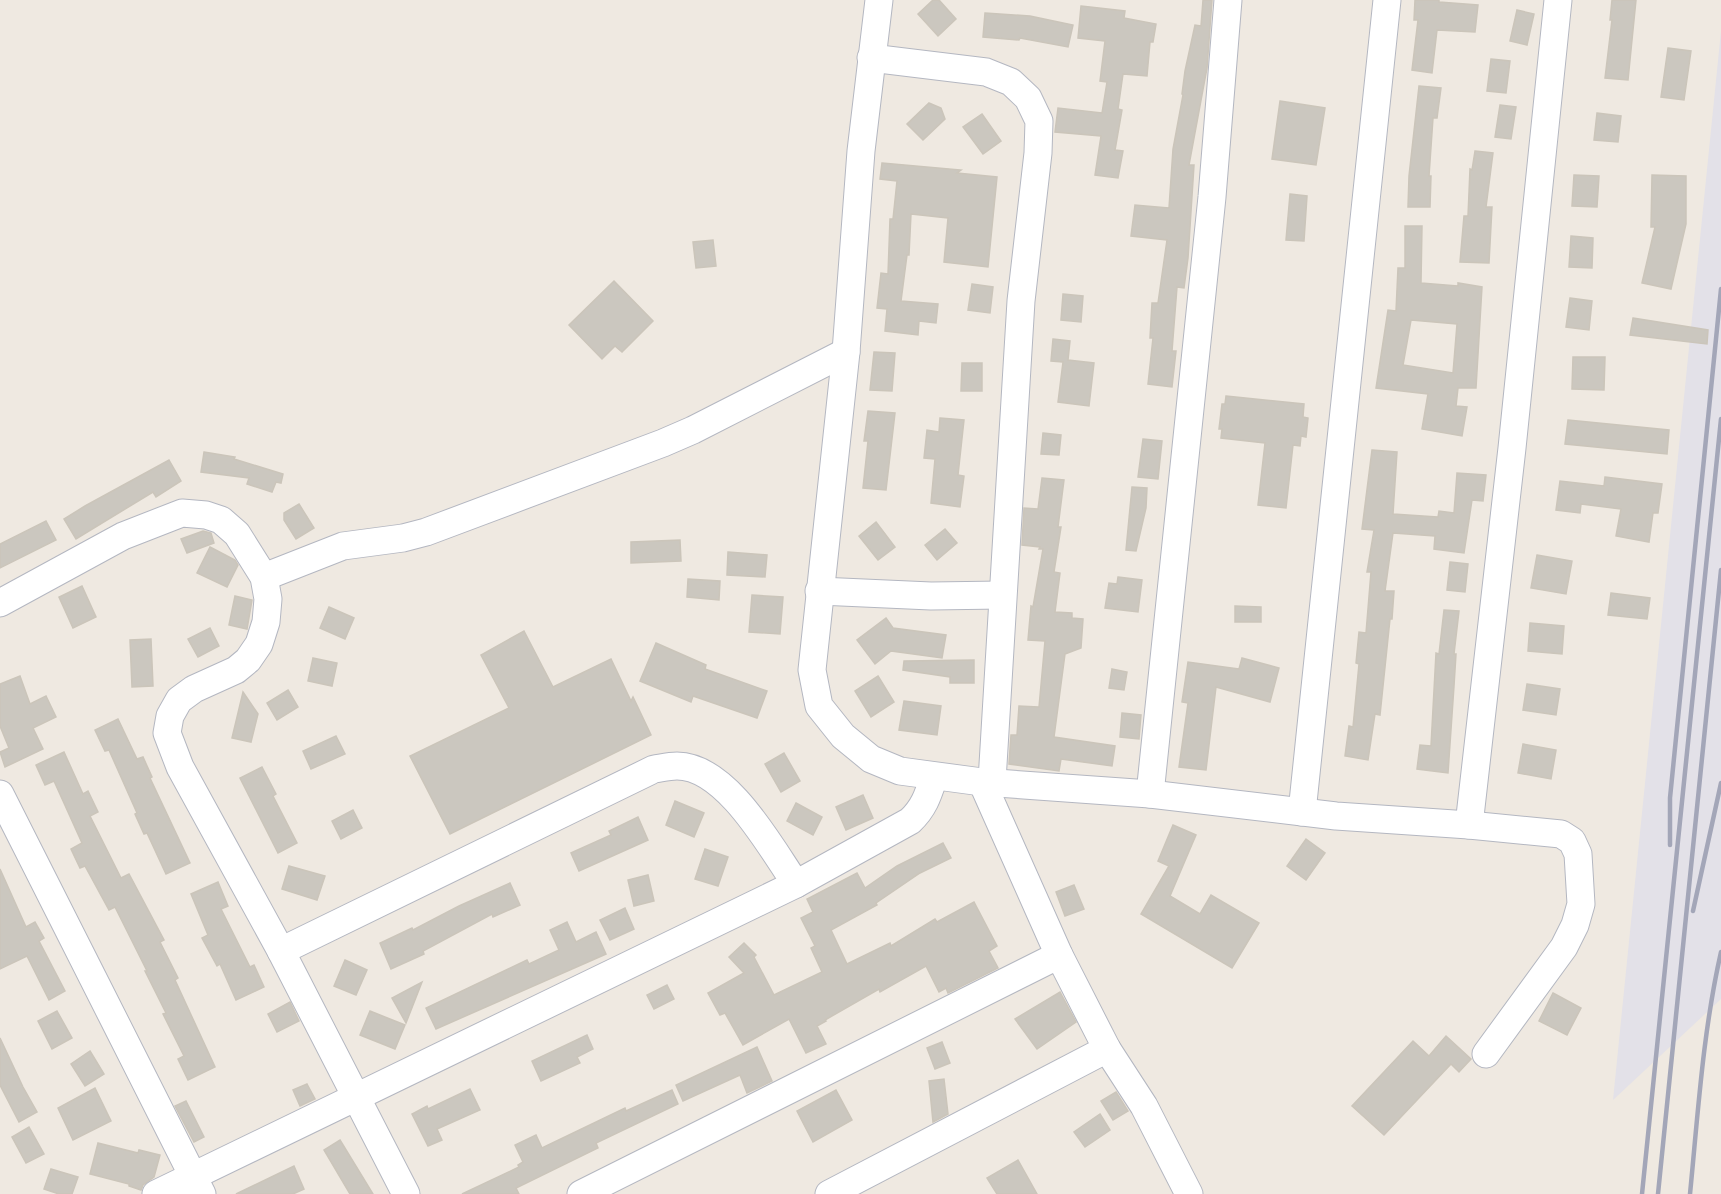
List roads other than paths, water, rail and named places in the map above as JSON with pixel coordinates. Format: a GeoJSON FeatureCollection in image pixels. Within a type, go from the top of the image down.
{"type":"FeatureCollection","features":[{"type":"Feature","properties":{"kind":"street"},"geometry":{"type":"LineString","coordinates":[[879,0],[855,213],[846,352],[812,670],[819,706],[843,735],[871,759],[900,771],[934,777],[1150,794],[1302,812],[1561,834],[1572,841],[1578,854],[1581,904],[1575,925],[1564,947],[1486,1054]]}},
{"type":"Feature","properties":{"kind":"street"},"geometry":{"type":"LineString","coordinates":[[1150,794],[1212,197],[1228,0]]}},
{"type":"Feature","properties":{"kind":"street"},"geometry":{"type":"LineString","coordinates":[[1302,812],[1387,0]]}},
{"type":"Feature","properties":{"kind":"street"},"geometry":{"type":"LineString","coordinates":[[1469,825],[1512,448],[1558,0]]}},
{"type":"Feature","properties":{"kind":"street"},"geometry":{"type":"LineString","coordinates":[[871,58],[986,72],[1011,82],[1028,98],[1039,121],[1038,153],[1021,301],[987,782],[1059,954],[1107,1048],[1144,1106],[1189,1194]]}},
{"type":"Feature","properties":{"kind":"street"},"geometry":{"type":"LineString","coordinates":[[264,577],[344,546],[403,538],[426,532],[663,443],[846,352]]}},
{"type":"Feature","properties":{"kind":"street"},"geometry":{"type":"LineString","coordinates":[[0,603],[123,536],[182,513],[206,514],[221,520],[237,534],[264,577],[268,599],[266,622],[259,644],[248,660],[236,670],[194,689],[179,700],[170,716],[167,733],[180,767],[281,951],[406,1194]]}},
{"type":"Feature","properties":{"kind":"street"},"geometry":{"type":"LineString","coordinates":[[819,591],[931,596],[1002,595]]}},
{"type":"Feature","properties":{"kind":"street"},"geometry":{"type":"LineString","coordinates":[[281,951],[654,769],[679,766],[704,773],[723,786],[743,807],[796,884]]}},
{"type":"Feature","properties":{"kind":"street"},"geometry":{"type":"LineString","coordinates":[[156,1194],[198,1185],[358,1097],[796,884],[910,822],[926,801],[934,777]]}},
{"type":"Feature","properties":{"kind":"street"},"geometry":{"type":"LineString","coordinates":[[0,795],[198,1185]]}},
{"type":"Feature","properties":{"kind":"street"},"geometry":{"type":"LineString","coordinates":[[581,1194],[1059,954]]}},
{"type":"Feature","properties":{"kind":"street"},"geometry":{"type":"LineString","coordinates":[[829,1194],[1107,1048]]}},
{"type":"Feature","properties":{"kind":"railway"},"geometry":{"type":"LineString","coordinates":[[1670,845],[1670,798],[1721,289]]}},
{"type":"Feature","properties":{"kind":"railway"},"geometry":{"type":"LineString","coordinates":[[1642,1194],[1721,419]]}},
{"type":"Feature","properties":{"kind":"railway"},"geometry":{"type":"LineString","coordinates":[[1658,1194],[1721,570]]}},
{"type":"Feature","properties":{"kind":"railway"},"geometry":{"type":"LineString","coordinates":[[1693,911],[1721,783]]}},
{"type":"Feature","properties":{"kind":"railway"},"geometry":{"type":"LineString","coordinates":[[1690,1194],[1705,1042],[1721,952]]}}]}
